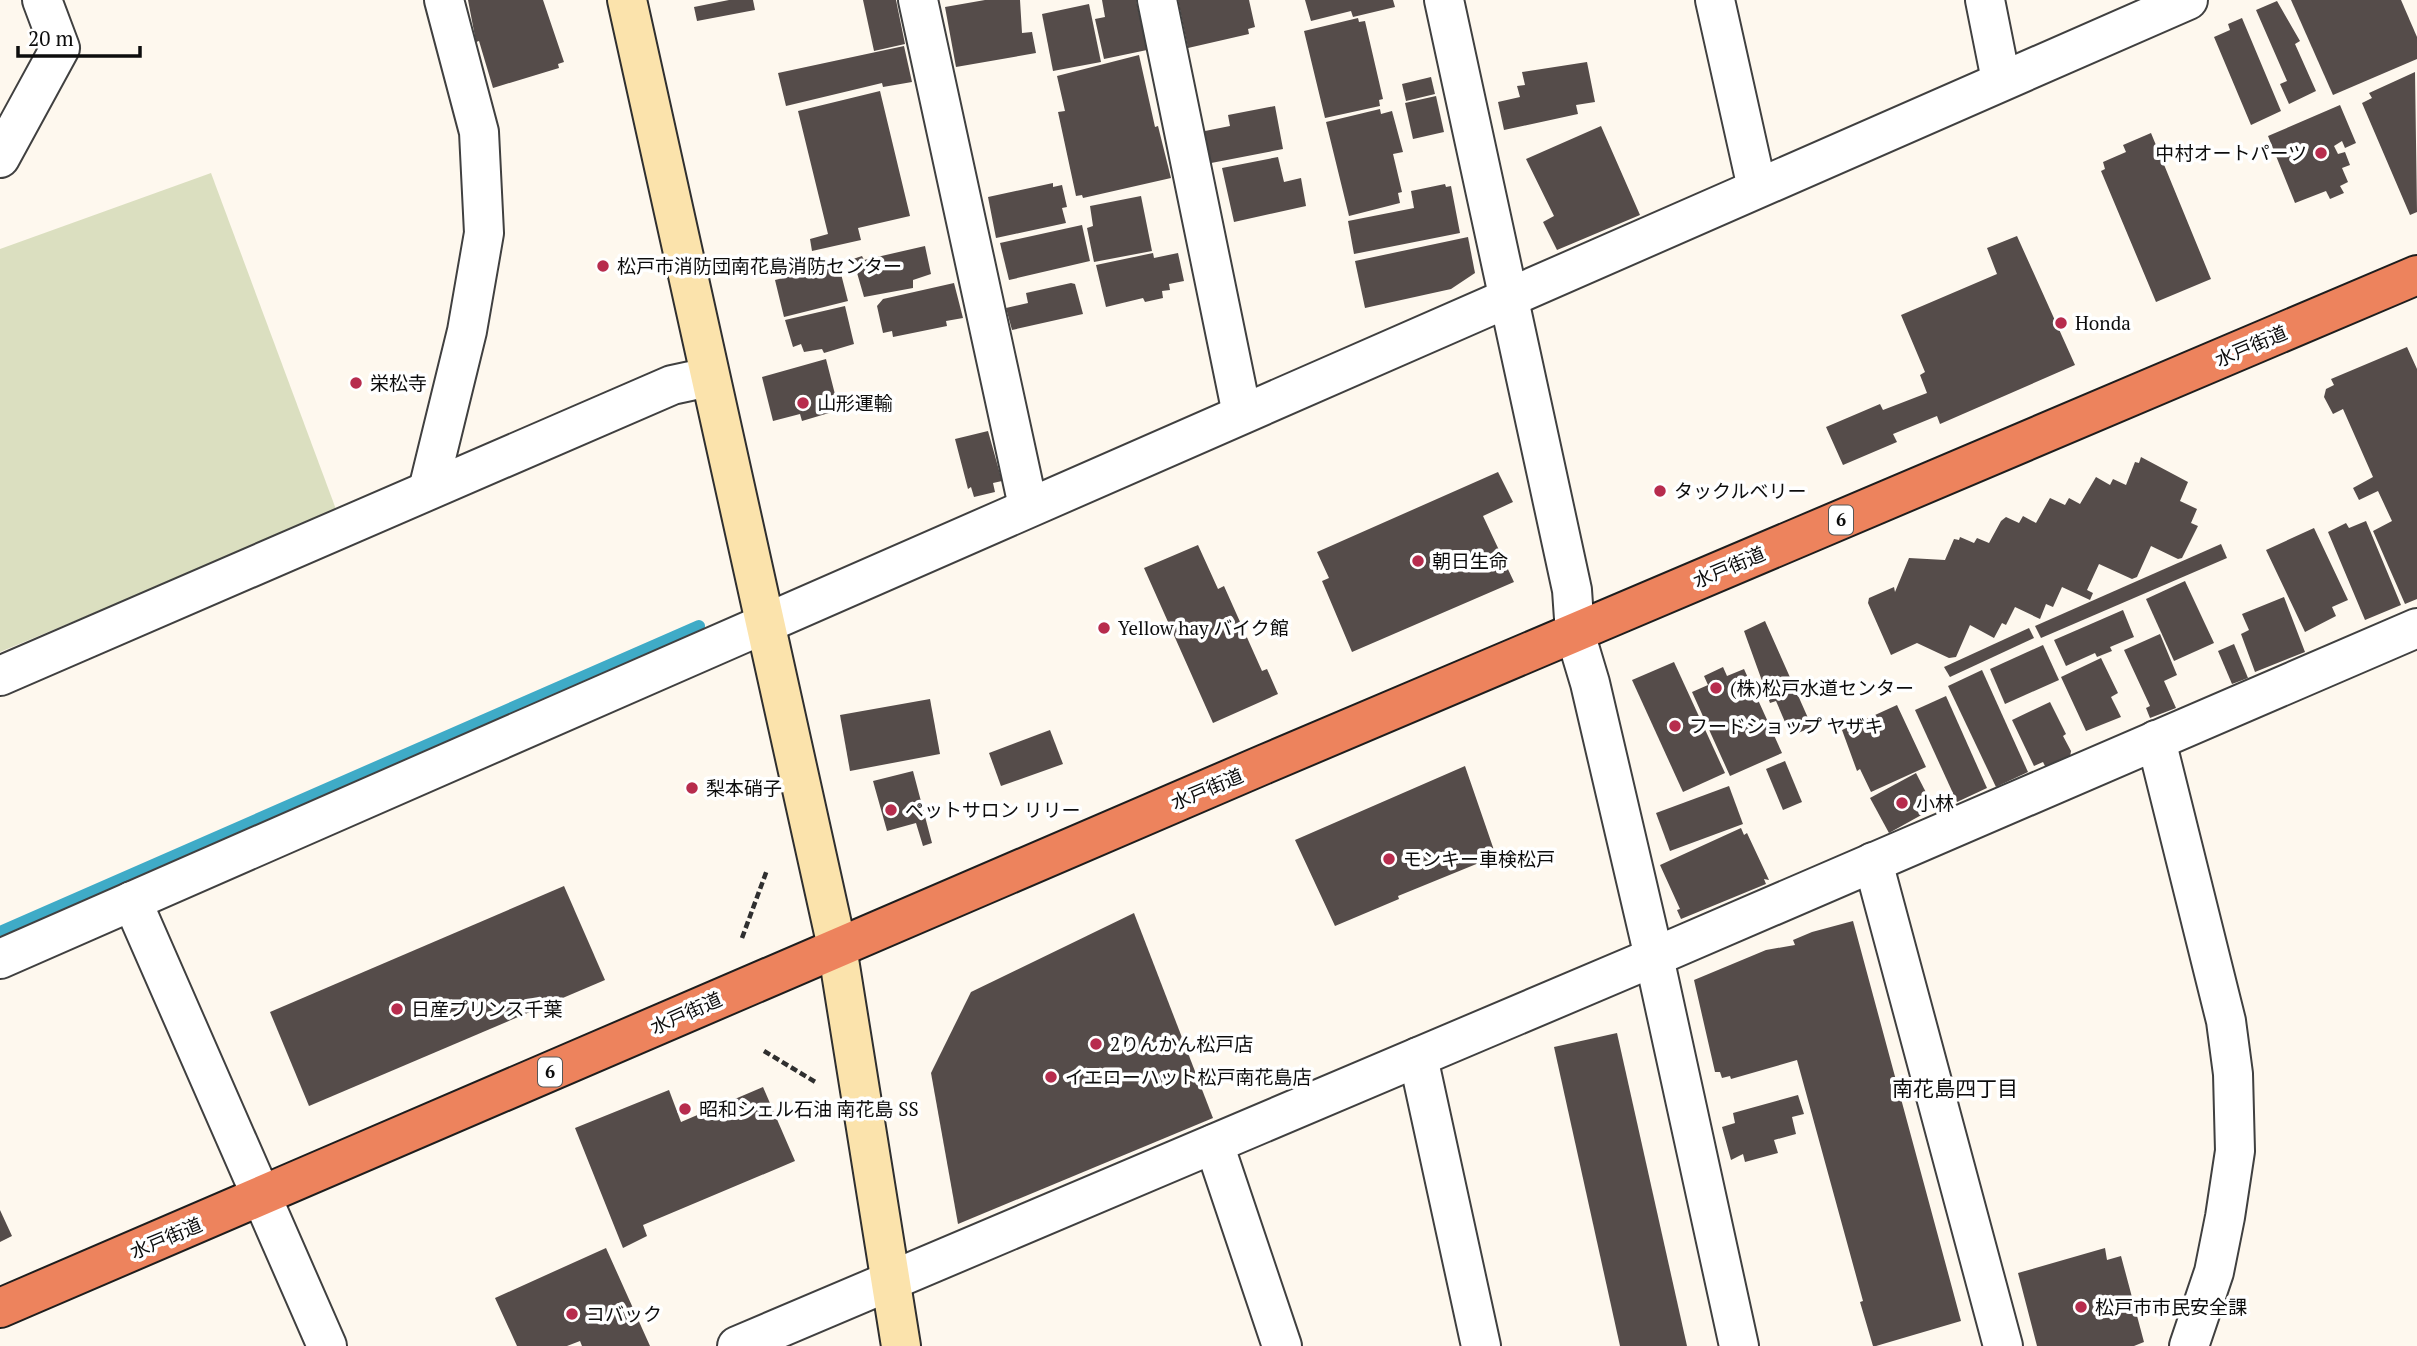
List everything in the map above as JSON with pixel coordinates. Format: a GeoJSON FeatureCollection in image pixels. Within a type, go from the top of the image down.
{"type":"FeatureCollection","features":[{"type":"Feature","properties":{"kind":"highway","name":"水戸街道"},"geometry":{"type":"LineString","coordinates":[[0,1308],[262,1198],[837,947],[2417,275]]}},
{"type":"Feature","properties":{"kind":"street"},"geometry":{"type":"LineString","coordinates":[[0,158],[60,48],[42,0]]}},
{"type":"Feature","properties":{"kind":"street"},"geometry":{"type":"LineString","coordinates":[[428,490],[467,331],[484,233],[479,132],[444,0]]}},
{"type":"Feature","properties":{"kind":"street"},"geometry":{"type":"LineString","coordinates":[[627,0],[763,624],[837,947],[901,1346]]}},
{"type":"Feature","properties":{"kind":"street"},"geometry":{"type":"LineString","coordinates":[[918,0],[1028,506]]}},
{"type":"Feature","properties":{"kind":"street"},"geometry":{"type":"LineString","coordinates":[[1157,0],[1242,414]]}},
{"type":"Feature","properties":{"kind":"street"},"geometry":{"type":"LineString","coordinates":[[1444,0],[1572,590],[1575,633],[1590,683],[1654,957],[1739,1346]]}},
{"type":"Feature","properties":{"kind":"street"},"geometry":{"type":"LineString","coordinates":[[1715,0],[1757,188]]}},
{"type":"Feature","properties":{"kind":"street"},"geometry":{"type":"LineString","coordinates":[[1984,0],[2001,80]]}},
{"type":"Feature","properties":{"kind":"street"},"geometry":{"type":"LineString","coordinates":[[0,958],[2188,0]]}},
{"type":"Feature","properties":{"kind":"street"},"geometry":{"type":"LineString","coordinates":[[0,676],[673,385],[709,377]]}},
{"type":"Feature","properties":{"kind":"street"},"geometry":{"type":"LineString","coordinates":[[737,1346],[1654,957],[2417,628]]}},
{"type":"Feature","properties":{"kind":"street"},"geometry":{"type":"LineString","coordinates":[[2156,740],[2226,1021],[2233,1074],[2235,1151],[2225,1217],[2198,1342]]}},
{"type":"Feature","properties":{"kind":"street"},"geometry":{"type":"LineString","coordinates":[[1873,862],[2003,1346]]}},
{"type":"Feature","properties":{"kind":"street"},"geometry":{"type":"LineString","coordinates":[[132,901],[327,1346]]}},
{"type":"Feature","properties":{"kind":"street"},"geometry":{"type":"LineString","coordinates":[[1418,1057],[1481,1346]]}},
{"type":"Feature","properties":{"kind":"street"},"geometry":{"type":"LineString","coordinates":[[1214,1144],[1282,1346]]}},
{"type":"Feature","properties":{"kind":"path"},"geometry":{"type":"LineString","coordinates":[[742,939],[767,870]]}},
{"type":"Feature","properties":{"kind":"path"},"geometry":{"type":"LineString","coordinates":[[764,1051],[819,1084]]}},
{"type":"Feature","properties":{"kind":"green space"},"geometry":{"type":"Polygon","coordinates":[[[211,173],[337,512],[0,652],[0,249],[211,173]]]}},
{"type":"Feature","properties":{"kind":"building"},"geometry":{"type":"Polygon","coordinates":[[[468,0],[543,0],[564,62],[558,64],[559,68],[493,88],[479,41],[476,42],[468,0]]]}},
{"type":"Feature","properties":{"kind":"building"},"geometry":{"type":"Polygon","coordinates":[[[729,0],[753,0],[755,10],[697,21],[694,7],[729,0]]]}},
{"type":"Feature","properties":{"kind":"building"},"geometry":{"type":"Polygon","coordinates":[[[863,0],[896,0],[905,44],[874,51],[863,0]]]}},
{"type":"Feature","properties":{"kind":"building"},"geometry":{"type":"Polygon","coordinates":[[[985,0],[1020,0],[1022,33],[1032,32],[1036,53],[956,67],[945,7],[985,0]]]}},
{"type":"Feature","properties":{"kind":"building"},"geometry":{"type":"Polygon","coordinates":[[[1102,0],[1136,0],[1147,50],[1104,59],[1095,19],[1105,17],[1102,0]]]}},
{"type":"Feature","properties":{"kind":"building"},"geometry":{"type":"Polygon","coordinates":[[[1178,0],[1249,0],[1255,27],[1248,29],[1249,34],[1188,48],[1178,0]]]}},
{"type":"Feature","properties":{"kind":"building"},"geometry":{"type":"Polygon","coordinates":[[[1305,0],[1393,0],[1395,7],[1353,17],[1351,11],[1311,21],[1305,0]]]}},
{"type":"Feature","properties":{"kind":"building"},"geometry":{"type":"Polygon","coordinates":[[[2291,0],[2401,0],[2417,37],[2417,59],[2333,95],[2291,0]]]}},
{"type":"Feature","properties":{"kind":"building"},"geometry":{"type":"Polygon","coordinates":[[[2277,1],[2300,41],[2295,44],[2316,91],[2289,104],[2280,84],[2287,81],[2256,10],[2277,1]]]}},
{"type":"Feature","properties":{"kind":"building"},"geometry":{"type":"Polygon","coordinates":[[[1089,4],[1101,62],[1053,71],[1042,14],[1089,4]]]}},
{"type":"Feature","properties":{"kind":"building"},"geometry":{"type":"Polygon","coordinates":[[[1358,18],[1359,22],[1365,21],[1383,99],[1379,100],[1380,106],[1325,118],[1304,31],[1358,18]]]}},
{"type":"Feature","properties":{"kind":"building"},"geometry":{"type":"Polygon","coordinates":[[[2242,18],[2281,111],[2251,125],[2214,37],[2230,30],[2228,24],[2242,18]]]}},
{"type":"Feature","properties":{"kind":"building"},"geometry":{"type":"Polygon","coordinates":[[[904,46],[912,82],[883,87],[882,83],[786,106],[778,73],[904,46]]]}},
{"type":"Feature","properties":{"kind":"building"},"geometry":{"type":"Polygon","coordinates":[[[1139,55],[1155,127],[1158,126],[1171,178],[1083,198],[1082,195],[1076,196],[1058,112],[1065,111],[1057,76],[1139,55]]]}},
{"type":"Feature","properties":{"kind":"building"},"geometry":{"type":"Polygon","coordinates":[[[1587,62],[1595,102],[1576,105],[1578,114],[1504,130],[1498,102],[1520,97],[1517,86],[1525,85],[1522,72],[1587,62]]]}},
{"type":"Feature","properties":{"kind":"building"},"geometry":{"type":"Polygon","coordinates":[[[2415,72],[2417,212],[2410,215],[2362,103],[2372,98],[2369,93],[2415,72]]]}},
{"type":"Feature","properties":{"kind":"building"},"geometry":{"type":"Polygon","coordinates":[[[1431,77],[1435,94],[1406,101],[1402,84],[1431,77]]]}},
{"type":"Feature","properties":{"kind":"building"},"geometry":{"type":"Polygon","coordinates":[[[880,91],[910,216],[858,228],[861,240],[812,251],[810,239],[828,234],[798,111],[880,91]]]}},
{"type":"Feature","properties":{"kind":"building"},"geometry":{"type":"Polygon","coordinates":[[[1436,96],[1444,132],[1413,139],[1405,103],[1436,96]]]}},
{"type":"Feature","properties":{"kind":"building"},"geometry":{"type":"Polygon","coordinates":[[[2340,105],[2356,143],[2345,148],[2342,141],[2334,146],[2338,154],[2345,152],[2350,165],[2342,168],[2348,182],[2340,186],[2344,193],[2330,199],[2326,191],[2295,203],[2268,136],[2340,105]]]}},
{"type":"Feature","properties":{"kind":"building"},"geometry":{"type":"Polygon","coordinates":[[[1275,106],[1283,149],[1206,164],[1200,132],[1230,126],[1228,115],[1275,106]]]}},
{"type":"Feature","properties":{"kind":"building"},"geometry":{"type":"Polygon","coordinates":[[[1380,109],[1381,114],[1392,111],[1403,152],[1393,154],[1402,192],[1398,193],[1400,203],[1349,216],[1326,122],[1380,109]]]}},
{"type":"Feature","properties":{"kind":"building"},"geometry":{"type":"Polygon","coordinates":[[[1601,126],[1640,215],[1557,250],[1543,222],[1554,216],[1526,159],[1601,126]]]}},
{"type":"Feature","properties":{"kind":"building"},"geometry":{"type":"Polygon","coordinates":[[[2151,133],[2211,279],[2156,302],[2101,171],[2105,169],[2103,162],[2126,152],[2123,145],[2151,133]]]}},
{"type":"Feature","properties":{"kind":"building"},"geometry":{"type":"Polygon","coordinates":[[[1278,157],[1284,182],[1301,178],[1306,206],[1234,222],[1222,168],[1278,157]]]}},
{"type":"Feature","properties":{"kind":"building"},"geometry":{"type":"Polygon","coordinates":[[[1053,183],[1053,187],[1062,185],[1067,207],[1062,208],[1066,223],[996,238],[988,197],[1053,183]]]}},
{"type":"Feature","properties":{"kind":"building"},"geometry":{"type":"Polygon","coordinates":[[[1445,184],[1446,187],[1451,186],[1460,233],[1354,254],[1348,221],[1414,208],[1411,191],[1445,184]]]}},
{"type":"Feature","properties":{"kind":"building"},"geometry":{"type":"Polygon","coordinates":[[[1141,196],[1152,251],[1094,262],[1087,228],[1093,226],[1090,206],[1141,196]]]}},
{"type":"Feature","properties":{"kind":"building"},"geometry":{"type":"Polygon","coordinates":[[[1082,225],[1090,261],[1009,280],[1000,243],[1082,225]]]}},
{"type":"Feature","properties":{"kind":"building"},"geometry":{"type":"Polygon","coordinates":[[[2017,236],[2075,365],[1940,424],[1937,416],[1893,434],[1897,442],[1843,465],[1826,427],[1880,404],[1883,410],[1927,393],[1920,375],[1925,372],[1901,315],[1997,274],[1987,248],[2017,236]]]}},
{"type":"Feature","properties":{"kind":"building"},"geometry":{"type":"Polygon","coordinates":[[[1468,237],[1475,273],[1451,289],[1365,308],[1355,261],[1468,237]]]}},
{"type":"Feature","properties":{"kind":"building"},"geometry":{"type":"Polygon","coordinates":[[[925,246],[931,274],[913,280],[913,288],[864,297],[853,259],[862,256],[864,260],[925,246]]]}},
{"type":"Feature","properties":{"kind":"building"},"geometry":{"type":"Polygon","coordinates":[[[1153,253],[1154,258],[1178,253],[1184,281],[1169,284],[1170,290],[1162,291],[1163,298],[1145,302],[1143,298],[1106,307],[1096,265],[1153,253]]]}},
{"type":"Feature","properties":{"kind":"building"},"geometry":{"type":"Polygon","coordinates":[[[835,265],[836,271],[840,270],[848,301],[784,317],[775,280],[835,265]]]}},
{"type":"Feature","properties":{"kind":"building"},"geometry":{"type":"Polygon","coordinates":[[[954,283],[963,318],[946,321],[947,326],[893,337],[892,331],[883,333],[877,306],[883,299],[954,283]]]}},
{"type":"Feature","properties":{"kind":"building"},"geometry":{"type":"Polygon","coordinates":[[[1075,284],[1083,314],[1012,330],[1006,308],[1028,303],[1026,293],[1075,284]]]}},
{"type":"Feature","properties":{"kind":"building"},"geometry":{"type":"Polygon","coordinates":[[[845,306],[854,344],[824,353],[822,349],[804,352],[801,344],[793,347],[785,320],[845,306]]]}},
{"type":"Feature","properties":{"kind":"building"},"geometry":{"type":"Polygon","coordinates":[[[2407,347],[2417,369],[2417,599],[2405,604],[2373,531],[2392,521],[2378,491],[2359,500],[2353,488],[2373,477],[2343,409],[2333,414],[2324,397],[2326,389],[2334,385],[2331,379],[2407,347]]]}},
{"type":"Feature","properties":{"kind":"building"},"geometry":{"type":"Polygon","coordinates":[[[826,359],[839,410],[802,421],[800,414],[773,421],[762,377],[826,359]]]}},
{"type":"Feature","properties":{"kind":"building"},"geometry":{"type":"Polygon","coordinates":[[[988,431],[1002,481],[993,483],[995,492],[974,497],[971,487],[968,489],[955,439],[988,431]]]}},
{"type":"Feature","properties":{"kind":"building"},"geometry":{"type":"Polygon","coordinates":[[[2141,457],[2188,482],[2180,501],[2197,509],[2191,523],[2198,526],[2182,558],[2178,559],[2151,546],[2137,577],[2132,579],[2099,564],[2087,590],[2093,593],[2090,600],[2062,587],[2053,607],[2046,604],[2040,619],[2015,607],[2006,625],[2002,623],[1994,638],[1970,625],[1956,657],[1949,658],[1917,643],[1891,655],[1868,603],[1869,598],[1894,587],[1895,592],[1909,558],[1945,560],[1954,539],[1959,540],[1960,537],[1974,543],[1977,538],[1989,543],[2006,517],[2019,523],[2023,516],[2036,523],[2050,498],[2065,505],[2069,498],[2080,504],[2096,477],[2110,485],[2113,479],[2126,485],[2135,462],[2139,463],[2141,457]]]}},
{"type":"Feature","properties":{"kind":"building"},"geometry":{"type":"Polygon","coordinates":[[[1498,472],[1513,502],[1483,516],[1514,582],[1352,652],[1322,581],[1329,578],[1317,552],[1498,472]]]}},
{"type":"Feature","properties":{"kind":"building"},"geometry":{"type":"Polygon","coordinates":[[[2366,521],[2401,605],[2365,620],[2328,532],[2346,523],[2349,528],[2366,521]]]}},
{"type":"Feature","properties":{"kind":"building"},"geometry":{"type":"Polygon","coordinates":[[[2314,528],[2348,600],[2332,607],[2336,616],[2305,632],[2266,550],[2314,528]]]}},
{"type":"Feature","properties":{"kind":"building"},"geometry":{"type":"Polygon","coordinates":[[[2221,544],[2227,558],[2041,638],[2035,626],[2221,544]]]}},
{"type":"Feature","properties":{"kind":"building"},"geometry":{"type":"Polygon","coordinates":[[[1198,545],[1218,589],[1224,586],[1262,671],[1267,669],[1278,694],[1213,723],[1144,568],[1198,545]]]}},
{"type":"Feature","properties":{"kind":"building"},"geometry":{"type":"Polygon","coordinates":[[[2185,581],[2214,643],[2174,661],[2146,599],[2185,581]]]}},
{"type":"Feature","properties":{"kind":"building"},"geometry":{"type":"Polygon","coordinates":[[[2284,597],[2305,652],[2255,672],[2241,634],[2249,630],[2242,614],[2284,597]]]}},
{"type":"Feature","properties":{"kind":"building"},"geometry":{"type":"Polygon","coordinates":[[[2123,610],[2134,637],[2110,647],[2112,651],[2097,657],[2095,653],[2066,666],[2054,640],[2123,610]]]}},
{"type":"Feature","properties":{"kind":"building"},"geometry":{"type":"Polygon","coordinates":[[[1765,621],[1812,727],[1791,736],[1776,701],[1770,703],[1744,631],[1765,621]]]}},
{"type":"Feature","properties":{"kind":"building"},"geometry":{"type":"Polygon","coordinates":[[[2029,628],[2034,638],[1950,677],[1944,667],[2029,628]]]}},
{"type":"Feature","properties":{"kind":"building"},"geometry":{"type":"Polygon","coordinates":[[[2160,634],[2177,675],[2164,681],[2176,708],[2150,718],[2146,708],[2150,706],[2124,650],[2160,634]]]}},
{"type":"Feature","properties":{"kind":"building"},"geometry":{"type":"Polygon","coordinates":[[[2234,644],[2248,678],[2232,684],[2218,651],[2234,644]]]}},
{"type":"Feature","properties":{"kind":"building"},"geometry":{"type":"Polygon","coordinates":[[[2043,645],[2059,680],[2005,704],[1990,669],[2043,645]]]}},
{"type":"Feature","properties":{"kind":"building"},"geometry":{"type":"Polygon","coordinates":[[[2101,658],[2118,693],[2111,697],[2121,717],[2086,731],[2061,677],[2101,658]]]}},
{"type":"Feature","properties":{"kind":"building"},"geometry":{"type":"Polygon","coordinates":[[[1674,662],[1725,773],[1683,792],[1632,680],[1674,662]]]}},
{"type":"Feature","properties":{"kind":"building"},"geometry":{"type":"Polygon","coordinates":[[[1723,667],[1727,676],[1744,669],[1782,753],[1730,776],[1692,692],[1708,685],[1704,676],[1723,667]]]}},
{"type":"Feature","properties":{"kind":"building"},"geometry":{"type":"Polygon","coordinates":[[[1982,670],[2028,772],[1996,787],[1948,686],[1982,670]]]}},
{"type":"Feature","properties":{"kind":"building"},"geometry":{"type":"Polygon","coordinates":[[[1946,696],[1987,788],[1957,802],[1915,710],[1946,696]]]}},
{"type":"Feature","properties":{"kind":"building"},"geometry":{"type":"Polygon","coordinates":[[[930,699],[940,754],[850,771],[840,715],[930,699]]]}},
{"type":"Feature","properties":{"kind":"building"},"geometry":{"type":"Polygon","coordinates":[[[2050,702],[2066,734],[2063,736],[2071,751],[2070,757],[2046,768],[2043,762],[2034,766],[2012,720],[2050,702]]]}},
{"type":"Feature","properties":{"kind":"building"},"geometry":{"type":"Polygon","coordinates":[[[1897,705],[1926,767],[1871,792],[1860,769],[1857,771],[1842,730],[1897,705]]]}},
{"type":"Feature","properties":{"kind":"building"},"geometry":{"type":"Polygon","coordinates":[[[1050,730],[1063,764],[1001,786],[989,753],[1050,730]]]}},
{"type":"Feature","properties":{"kind":"building"},"geometry":{"type":"Polygon","coordinates":[[[1785,761],[1802,802],[1783,810],[1766,769],[1785,761]]]}},
{"type":"Feature","properties":{"kind":"building"},"geometry":{"type":"Polygon","coordinates":[[[1465,766],[1496,856],[1398,896],[1399,899],[1335,926],[1295,840],[1465,766]]]}},
{"type":"Feature","properties":{"kind":"building"},"geometry":{"type":"Polygon","coordinates":[[[913,771],[932,843],[923,846],[916,823],[887,831],[873,781],[913,771]]]}},
{"type":"Feature","properties":{"kind":"building","name":"小林"},"geometry":{"type":"Polygon","coordinates":[[[1916,773],[1934,808],[1889,833],[1870,798],[1916,773]]]}},
{"type":"Feature","properties":{"kind":"building"},"geometry":{"type":"Polygon","coordinates":[[[1729,786],[1743,824],[1670,851],[1656,813],[1729,786]]]}},
{"type":"Feature","properties":{"kind":"building"},"geometry":{"type":"Polygon","coordinates":[[[1741,828],[1744,835],[1747,833],[1769,880],[1764,879],[1766,884],[1681,919],[1677,910],[1680,909],[1660,865],[1741,828]]]}},
{"type":"Feature","properties":{"kind":"building"},"geometry":{"type":"Polygon","coordinates":[[[564,886],[605,980],[309,1106],[270,1012],[564,886]]]}},
{"type":"Feature","properties":{"kind":"building"},"geometry":{"type":"Polygon","coordinates":[[[1134,913],[1213,1118],[958,1224],[931,1073],[971,992],[1134,913]]]}},
{"type":"Feature","properties":{"kind":"building"},"geometry":{"type":"Polygon","coordinates":[[[1853,921],[1961,1321],[1876,1346],[1873,1346],[1860,1302],[1863,1301],[1797,1060],[1731,1079],[1730,1076],[1722,1078],[1720,1072],[1715,1072],[1694,980],[1766,950],[1795,945],[1793,940],[1812,932],[1853,921]]]}},
{"type":"Feature","properties":{"kind":"building"},"geometry":{"type":"Polygon","coordinates":[[[1617,1033],[1687,1346],[1620,1346],[1554,1047],[1617,1033]]]}},
{"type":"Feature","properties":{"kind":"building"},"geometry":{"type":"Polygon","coordinates":[[[763,1087],[795,1161],[643,1225],[647,1236],[623,1248],[575,1128],[669,1090],[681,1122],[763,1087]]]}},
{"type":"Feature","properties":{"kind":"building"},"geometry":{"type":"Polygon","coordinates":[[[1798,1095],[1804,1114],[1792,1117],[1796,1134],[1774,1140],[1778,1153],[1745,1162],[1743,1154],[1731,1160],[1722,1127],[1735,1123],[1733,1113],[1798,1095]]]}},
{"type":"Feature","properties":{"kind":"building"},"geometry":{"type":"Polygon","coordinates":[[[0,1210],[12,1236],[0,1242],[0,1210]]]}},
{"type":"Feature","properties":{"kind":"building"},"geometry":{"type":"Polygon","coordinates":[[[606,1248],[650,1346],[582,1346],[580,1341],[567,1346],[517,1346],[495,1298],[606,1248]]]}},
{"type":"Feature","properties":{"kind":"building","name":"松戸市市民安全課"},"geometry":{"type":"Polygon","coordinates":[[[2105,1248],[2107,1260],[2121,1256],[2144,1342],[2134,1346],[2037,1346],[2018,1273],[2105,1248]]]}},
{"type":"Feature","properties":{"kind":"waterway"},"geometry":{"type":"LineString","coordinates":[[0,932],[699,626]]}},
{"type":"Feature","properties":{"kind":"place","name":"中村オートパーツ"},"geometry":{"type":"Point","coordinates":[2321,153]}},
{"type":"Feature","properties":{"kind":"place","name":"松戸市消防団南花島消防センター"},"geometry":{"type":"Point","coordinates":[603,266]}},
{"type":"Feature","properties":{"kind":"place","name":"Honda"},"geometry":{"type":"Point","coordinates":[2061,323]}},
{"type":"Feature","properties":{"kind":"place","name":"栄松寺"},"geometry":{"type":"Point","coordinates":[356,383]}},
{"type":"Feature","properties":{"kind":"place","name":"山形運輸"},"geometry":{"type":"Point","coordinates":[803,403]}},
{"type":"Feature","properties":{"kind":"place","name":"タックルベリー"},"geometry":{"type":"Point","coordinates":[1660,491]}},
{"type":"Feature","properties":{"kind":"place","name":"朝日生命"},"geometry":{"type":"Point","coordinates":[1418,561]}},
{"type":"Feature","properties":{"kind":"place","name":"Yellow hay バイク館"},"geometry":{"type":"Point","coordinates":[1104,628]}},
{"type":"Feature","properties":{"kind":"place","name":"(株)松戸水道センター"},"geometry":{"type":"Point","coordinates":[1716,688]}},
{"type":"Feature","properties":{"kind":"place","name":"フードショップ ヤザキ"},"geometry":{"type":"Point","coordinates":[1675,726]}},
{"type":"Feature","properties":{"kind":"place","name":"梨本硝子"},"geometry":{"type":"Point","coordinates":[692,788]}},
{"type":"Feature","properties":{"kind":"place","name":"小林"},"geometry":{"type":"Point","coordinates":[1902,803]}},
{"type":"Feature","properties":{"kind":"place","name":"ペットサロン リリー"},"geometry":{"type":"Point","coordinates":[891,810]}},
{"type":"Feature","properties":{"kind":"place","name":"モンキー車検松戸"},"geometry":{"type":"Point","coordinates":[1389,859]}},
{"type":"Feature","properties":{"kind":"place","name":"日産プリンス千葉"},"geometry":{"type":"Point","coordinates":[397,1009]}},
{"type":"Feature","properties":{"kind":"place","name":"2りんかん松戸店"},"geometry":{"type":"Point","coordinates":[1096,1044]}},
{"type":"Feature","properties":{"kind":"place","name":"イエローハット松戸南花島店"},"geometry":{"type":"Point","coordinates":[1051,1077]}},
{"type":"Feature","properties":{"kind":"place","name":"昭和シェル石油 南花島 SS"},"geometry":{"type":"Point","coordinates":[685,1109]}},
{"type":"Feature","properties":{"kind":"place","name":"松戸市市民安全課"},"geometry":{"type":"Point","coordinates":[2081,1307]}},
{"type":"Feature","properties":{"kind":"place","name":"コバック"},"geometry":{"type":"Point","coordinates":[572,1314]}},
{"type":"Feature","properties":{"kind":"district","name":"南花島四丁目"},"geometry":{"type":"Point","coordinates":[1955,1089]}}]}
